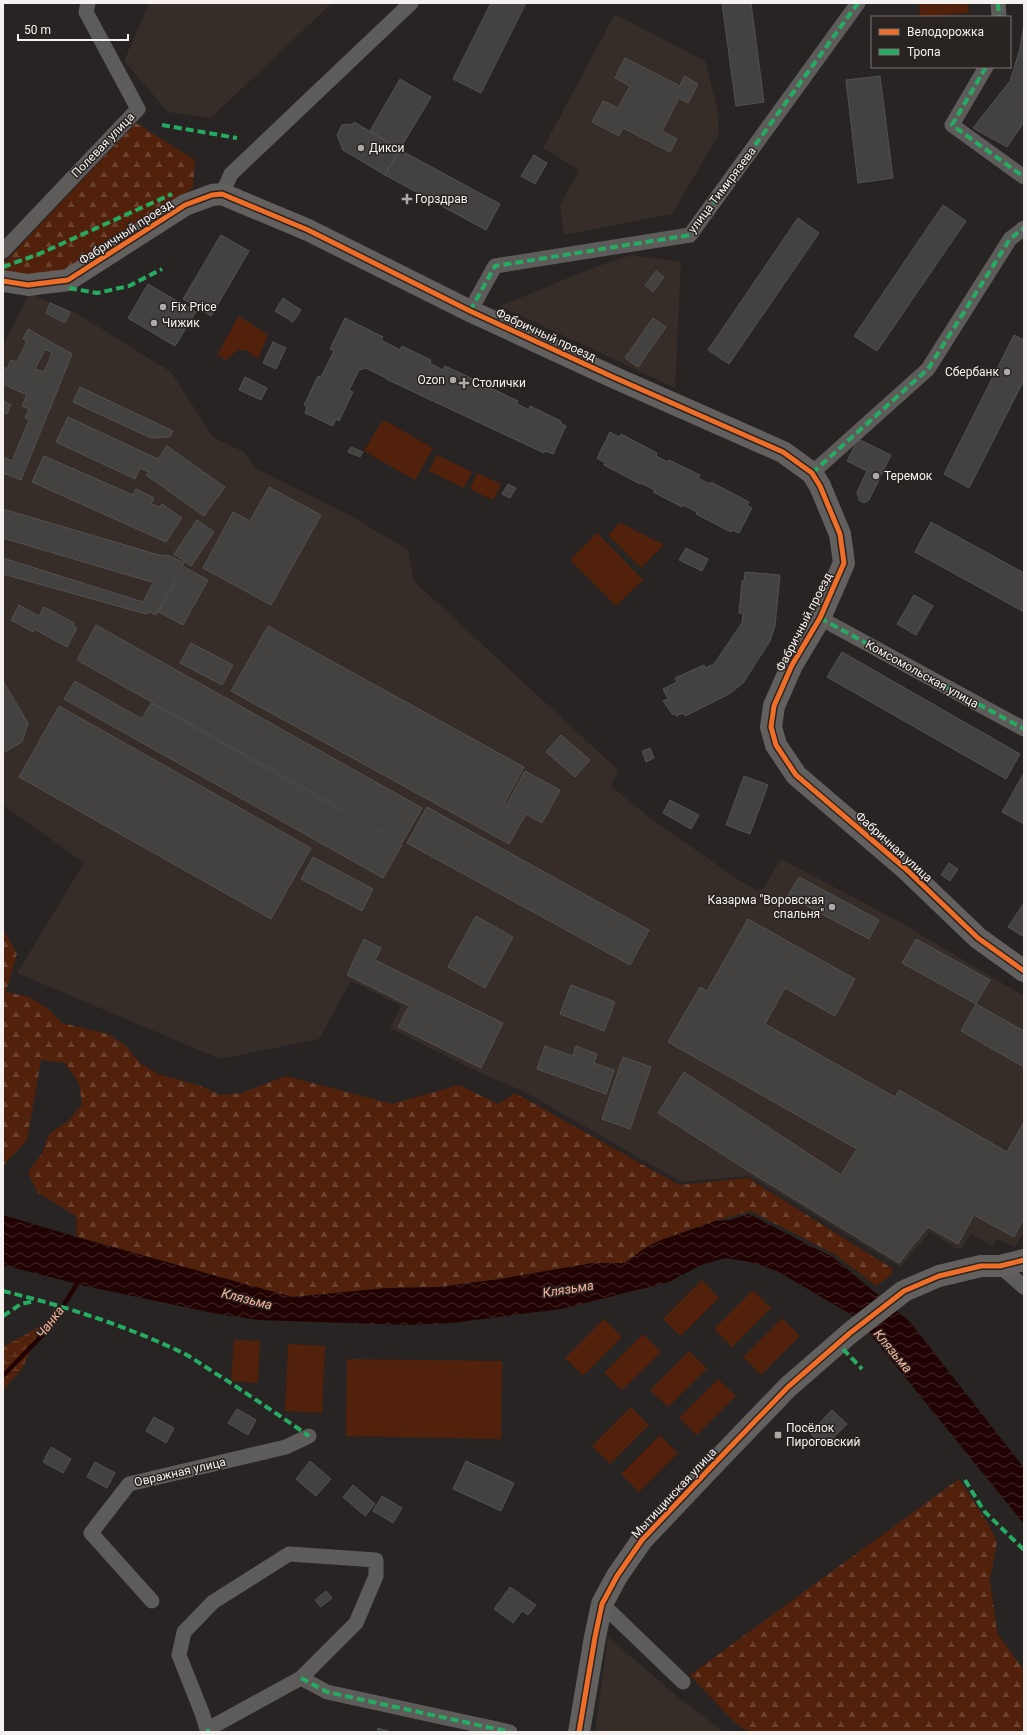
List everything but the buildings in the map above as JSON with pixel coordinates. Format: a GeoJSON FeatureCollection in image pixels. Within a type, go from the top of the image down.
{"type":"FeatureCollection","features":[{"type":"Feature","properties":{"kind":"street","name":"Полевая улица"},"geometry":{"type":"LineString","coordinates":[[3,251],[138,109],[86,12],[88,3]]}},
{"type":"Feature","properties":{"kind":"street"},"geometry":{"type":"LineString","coordinates":[[222,194],[231,174],[411,3]]}},
{"type":"Feature","properties":{"kind":"street","name":"улица Тимирязева"},"geometry":{"type":"LineString","coordinates":[[470,311],[495,266],[690,235],[858,3]]}},
{"type":"Feature","properties":{"kind":"street"},"geometry":{"type":"LineString","coordinates":[[998,3],[1000,16]]}},
{"type":"Feature","properties":{"kind":"street"},"geometry":{"type":"LineString","coordinates":[[985,68],[952,124],[1024,177]]}},
{"type":"Feature","properties":{"kind":"street","name":"Фабричный проезд"},"geometry":{"type":"LineString","coordinates":[[3,281],[28,286],[68,280],[185,205],[212,195],[222,194],[308,230],[470,311],[613,377],[783,452],[812,472],[820,486],[840,534],[844,563],[820,618],[792,666],[774,706],[771,727],[776,745]]}},
{"type":"Feature","properties":{"kind":"street"},"geometry":{"type":"LineString","coordinates":[[812,472],[928,369],[1010,239],[1024,228]]}},
{"type":"Feature","properties":{"kind":"street","name":"Комсомольская улица"},"geometry":{"type":"LineString","coordinates":[[820,618],[1024,729]]}},
{"type":"Feature","properties":{"kind":"street","name":"Фабричная улица"},"geometry":{"type":"LineString","coordinates":[[776,745],[796,775],[907,870],[978,938],[1024,971]]}},
{"type":"Feature","properties":{"kind":"street"},"geometry":{"type":"LineString","coordinates":[[1000,1266],[1024,1260]]}},
{"type":"Feature","properties":{"kind":"street","name":"Мытищинская улица"},"geometry":{"type":"LineString","coordinates":[[579,1732],[594,1637],[602,1604],[617,1576],[642,1540],[788,1387],[850,1333],[904,1291],[939,1276],[981,1266],[1000,1266]]}},
{"type":"Feature","properties":{"kind":"street"},"geometry":{"type":"LineString","coordinates":[[1000,1266],[1024,1287]]}},
{"type":"Feature","properties":{"kind":"street","name":"Овражная улица"},"geometry":{"type":"LineString","coordinates":[[152,1601],[91,1533],[129,1484],[286,1448],[308,1436]]}},
{"type":"Feature","properties":{"kind":"street"},"geometry":{"type":"LineString","coordinates":[[289,1554],[376,1560],[376,1576],[356,1623],[301,1678],[208,1731],[179,1655],[184,1632],[213,1602],[289,1554]]}},
{"type":"Feature","properties":{"kind":"street"},"geometry":{"type":"LineString","coordinates":[[602,1604],[683,1682]]}},
{"type":"Feature","properties":{"kind":"street"},"geometry":{"type":"LineString","coordinates":[[301,1678],[327,1692],[510,1732]]}},
{"type":"Feature","properties":{"kind":"shaded area"},"geometry":{"type":"Polygon","coordinates":[[[149,3],[332,3],[211,118],[168,112],[124,61],[149,3]]]}},
{"type":"Feature","properties":{"kind":"shaded area"},"geometry":{"type":"Polygon","coordinates":[[[615,14],[705,61],[717,107],[719,134],[672,214],[564,235],[560,205],[579,170],[543,148],[615,14]]]}},
{"type":"Feature","properties":{"kind":"shaded area"},"geometry":{"type":"Polygon","coordinates":[[[631,255],[681,262],[675,388],[500,306],[590,269],[631,255]]]}},
{"type":"Feature","properties":{"kind":"shaded area"},"geometry":{"type":"Polygon","coordinates":[[[29,293],[76,313],[171,372],[213,437],[244,452],[257,469],[353,517],[408,550],[414,581],[618,770],[611,786],[650,818],[736,878],[757,890],[763,889],[781,859],[900,922],[1024,996],[1024,1232],[1015,1247],[997,1239],[993,1246],[971,1234],[960,1250],[930,1232],[900,1267],[750,1176],[681,1182],[525,1092],[478,1072],[390,1028],[401,1006],[351,981],[319,1039],[220,1059],[17,973],[84,863],[3,805],[3,790],[5,786],[3,784],[3,346],[29,293]]]}},
{"type":"Feature","properties":{"kind":"shaded area"},"geometry":{"type":"Polygon","coordinates":[[[608,1637],[679,1698],[724,1732],[595,1732],[608,1637]]]}},
{"type":"Feature","properties":{"kind":"green space"},"geometry":{"type":"Polygon","coordinates":[[[919,3],[968,3],[969,13],[920,16],[919,3]]]}},
{"type":"Feature","properties":{"kind":"green space"},"geometry":{"type":"Polygon","coordinates":[[[136,123],[195,160],[193,188],[64,275],[3,275],[3,264],[136,123]]]}},
{"type":"Feature","properties":{"kind":"green space"},"geometry":{"type":"Polygon","coordinates":[[[239,316],[268,335],[258,359],[246,350],[238,350],[226,360],[217,355],[239,316]]]}},
{"type":"Feature","properties":{"kind":"green space"},"geometry":{"type":"Polygon","coordinates":[[[384,421],[433,448],[415,480],[364,451],[380,424],[384,421]]]}},
{"type":"Feature","properties":{"kind":"green space"},"geometry":{"type":"Polygon","coordinates":[[[437,455],[472,472],[464,488],[429,471],[437,455]]]}},
{"type":"Feature","properties":{"kind":"green space"},"geometry":{"type":"Polygon","coordinates":[[[477,473],[501,484],[493,500],[470,489],[477,473]]]}},
{"type":"Feature","properties":{"kind":"green space"},"geometry":{"type":"Polygon","coordinates":[[[620,523],[664,545],[641,568],[608,535],[620,523]]]}},
{"type":"Feature","properties":{"kind":"green space"},"geometry":{"type":"Polygon","coordinates":[[[597,533],[643,580],[616,606],[570,560],[597,533]]]}},
{"type":"Feature","properties":{"kind":"green space"},"geometry":{"type":"Polygon","coordinates":[[[3,929],[17,954],[5,995],[7,992],[29,997],[47,1008],[62,1023],[108,1034],[126,1046],[140,1063],[158,1074],[201,1086],[220,1095],[242,1093],[286,1076],[392,1104],[459,1085],[498,1104],[515,1093],[679,1185],[748,1178],[893,1269],[891,1275],[876,1286],[836,1255],[751,1211],[715,1221],[661,1240],[645,1248],[625,1263],[592,1263],[500,1279],[438,1287],[387,1288],[292,1297],[77,1237],[76,1216],[37,1192],[28,1172],[41,1155],[50,1133],[68,1121],[82,1105],[79,1083],[65,1063],[41,1060],[27,1140],[3,1166],[3,929]]]}},
{"type":"Feature","properties":{"kind":"green space"},"geometry":{"type":"Polygon","coordinates":[[[702,1280],[719,1298],[681,1336],[663,1319],[702,1280]]]}},
{"type":"Feature","properties":{"kind":"green space"},"geometry":{"type":"Polygon","coordinates":[[[753,1290],[771,1308],[732,1347],[714,1329],[753,1290]]]}},
{"type":"Feature","properties":{"kind":"green space"},"geometry":{"type":"Polygon","coordinates":[[[782,1318],[800,1336],[761,1375],[743,1357],[782,1318]]]}},
{"type":"Feature","properties":{"kind":"green space"},"geometry":{"type":"Polygon","coordinates":[[[604,1319],[622,1337],[583,1376],[565,1358],[604,1319]]]}},
{"type":"Feature","properties":{"kind":"green space"},"geometry":{"type":"Polygon","coordinates":[[[42,1325],[22,1369],[3,1390],[3,1347],[42,1325]]]}},
{"type":"Feature","properties":{"kind":"green space"},"geometry":{"type":"Polygon","coordinates":[[[643,1334],[661,1352],[622,1390],[604,1373],[643,1334]]]}},
{"type":"Feature","properties":{"kind":"green space"},"geometry":{"type":"Polygon","coordinates":[[[234,1340],[260,1341],[258,1383],[231,1381],[234,1340]]]}},
{"type":"Feature","properties":{"kind":"green space"},"geometry":{"type":"Polygon","coordinates":[[[288,1344],[325,1346],[322,1413],[285,1411],[288,1344]]]}},
{"type":"Feature","properties":{"kind":"green space"},"geometry":{"type":"Polygon","coordinates":[[[689,1351],[707,1369],[668,1407],[650,1390],[689,1351]]]}},
{"type":"Feature","properties":{"kind":"green space"},"geometry":{"type":"Polygon","coordinates":[[[347,1359],[502,1361],[501,1439],[346,1436],[347,1359]]]}},
{"type":"Feature","properties":{"kind":"green space"},"geometry":{"type":"Polygon","coordinates":[[[718,1379],[736,1396],[697,1435],[679,1418],[718,1379]]]}},
{"type":"Feature","properties":{"kind":"green space"},"geometry":{"type":"Polygon","coordinates":[[[631,1407],[649,1425],[610,1464],[592,1446],[631,1407]]]}},
{"type":"Feature","properties":{"kind":"green space"},"geometry":{"type":"Polygon","coordinates":[[[660,1435],[678,1453],[639,1492],[621,1474],[660,1435]]]}},
{"type":"Feature","properties":{"kind":"green space"},"geometry":{"type":"Polygon","coordinates":[[[959,1479],[987,1522],[997,1541],[990,1580],[997,1633],[1024,1670],[1024,1732],[749,1732],[733,1721],[690,1675],[959,1479]]]}},
{"type":"Feature","properties":{"kind":"water","name":"Клязьма"},"geometry":{"type":"Polygon","coordinates":[[[749,1214],[834,1258],[910,1322],[1024,1468],[1024,1524],[857,1318],[777,1271],[750,1262],[725,1258],[701,1265],[669,1282],[561,1309],[452,1323],[408,1325],[257,1320],[213,1313],[85,1286],[3,1265],[3,1215],[292,1297],[387,1288],[438,1287],[500,1279],[592,1263],[625,1263],[645,1248],[661,1240],[715,1221],[730,1220],[749,1214]]]}},
{"type":"Feature","properties":{"kind":"waterway","name":"Чанка"},"geometry":{"type":"LineString","coordinates":[[3,1376],[50,1327],[80,1279]]}},
{"type":"Feature","properties":{"kind":"marked path"},"geometry":{"type":"LineString","coordinates":[[470,311],[495,266],[690,235],[858,3]]}},
{"type":"Feature","properties":{"kind":"marked path"},"geometry":{"type":"LineString","coordinates":[[998,3],[999,16]]}},
{"type":"Feature","properties":{"kind":"marked path"},"geometry":{"type":"LineString","coordinates":[[985,68],[952,125],[1024,177]]}},
{"type":"Feature","properties":{"kind":"marked path"},"geometry":{"type":"LineString","coordinates":[[162,125],[237,138]]}},
{"type":"Feature","properties":{"kind":"marked path"},"geometry":{"type":"LineString","coordinates":[[3,267],[39,254],[172,194]]}},
{"type":"Feature","properties":{"kind":"marked path"},"geometry":{"type":"LineString","coordinates":[[812,473],[928,369],[1010,239],[1024,228]]}},
{"type":"Feature","properties":{"kind":"marked path"},"geometry":{"type":"LineString","coordinates":[[69,288],[97,293],[129,286],[162,269]]}},
{"type":"Feature","properties":{"kind":"marked path"},"geometry":{"type":"LineString","coordinates":[[820,618],[1024,729]]}},
{"type":"Feature","properties":{"kind":"marked path"},"geometry":{"type":"LineString","coordinates":[[3,1291],[50,1303],[97,1318],[143,1335],[187,1355],[245,1392],[309,1436]]}},
{"type":"Feature","properties":{"kind":"marked path"},"geometry":{"type":"LineString","coordinates":[[3,1316],[21,1304],[35,1301]]}},
{"type":"Feature","properties":{"kind":"marked path"},"geometry":{"type":"LineString","coordinates":[[843,1349],[862,1369]]}},
{"type":"Feature","properties":{"kind":"marked path"},"geometry":{"type":"LineString","coordinates":[[965,1480],[984,1511],[1024,1550]]}},
{"type":"Feature","properties":{"kind":"marked path"},"geometry":{"type":"LineString","coordinates":[[301,1678],[327,1692],[510,1732]]}},
{"type":"Feature","properties":{"kind":"cycle path"},"geometry":{"type":"LineString","coordinates":[[3,281],[28,285],[68,280],[185,205],[212,195],[222,194],[308,230],[470,311],[613,377],[783,452],[812,473],[820,486],[840,534],[844,563],[820,618],[792,665],[774,706],[771,727],[776,745],[796,775],[907,870],[978,938],[1024,971]]}},
{"type":"Feature","properties":{"kind":"cycle path"},"geometry":{"type":"LineString","coordinates":[[579,1732],[602,1604],[617,1576],[642,1540],[788,1387],[850,1333],[904,1291],[939,1276],[981,1266],[1000,1266],[1024,1260]]}},
{"type":"Feature","properties":{"kind":"place","name":"Дикси"},"geometry":{"type":"Point","coordinates":[361,148]}},
{"type":"Feature","properties":{"kind":"place","name":"Горздрав"},"geometry":{"type":"Point","coordinates":[407,199]}},
{"type":"Feature","properties":{"kind":"place","name":"Fix Price"},"geometry":{"type":"Point","coordinates":[163,307]}},
{"type":"Feature","properties":{"kind":"place","name":"Чижик"},"geometry":{"type":"Point","coordinates":[154,323]}},
{"type":"Feature","properties":{"kind":"place","name":"Сбербанк"},"geometry":{"type":"Point","coordinates":[1007,372]}},
{"type":"Feature","properties":{"kind":"place","name":"Ozon"},"geometry":{"type":"Point","coordinates":[453,380]}},
{"type":"Feature","properties":{"kind":"place","name":"Столички"},"geometry":{"type":"Point","coordinates":[464,383]}},
{"type":"Feature","properties":{"kind":"place","name":"Теремок"},"geometry":{"type":"Point","coordinates":[876,476]}},
{"type":"Feature","properties":{"kind":"place","name":"Казарма \"Воровская спальня\""},"geometry":{"type":"Point","coordinates":[832,907]}},
{"type":"Feature","properties":{"kind":"place","name":"Посёлок Пироговский"},"geometry":{"type":"Point","coordinates":[778,1435]}}]}
